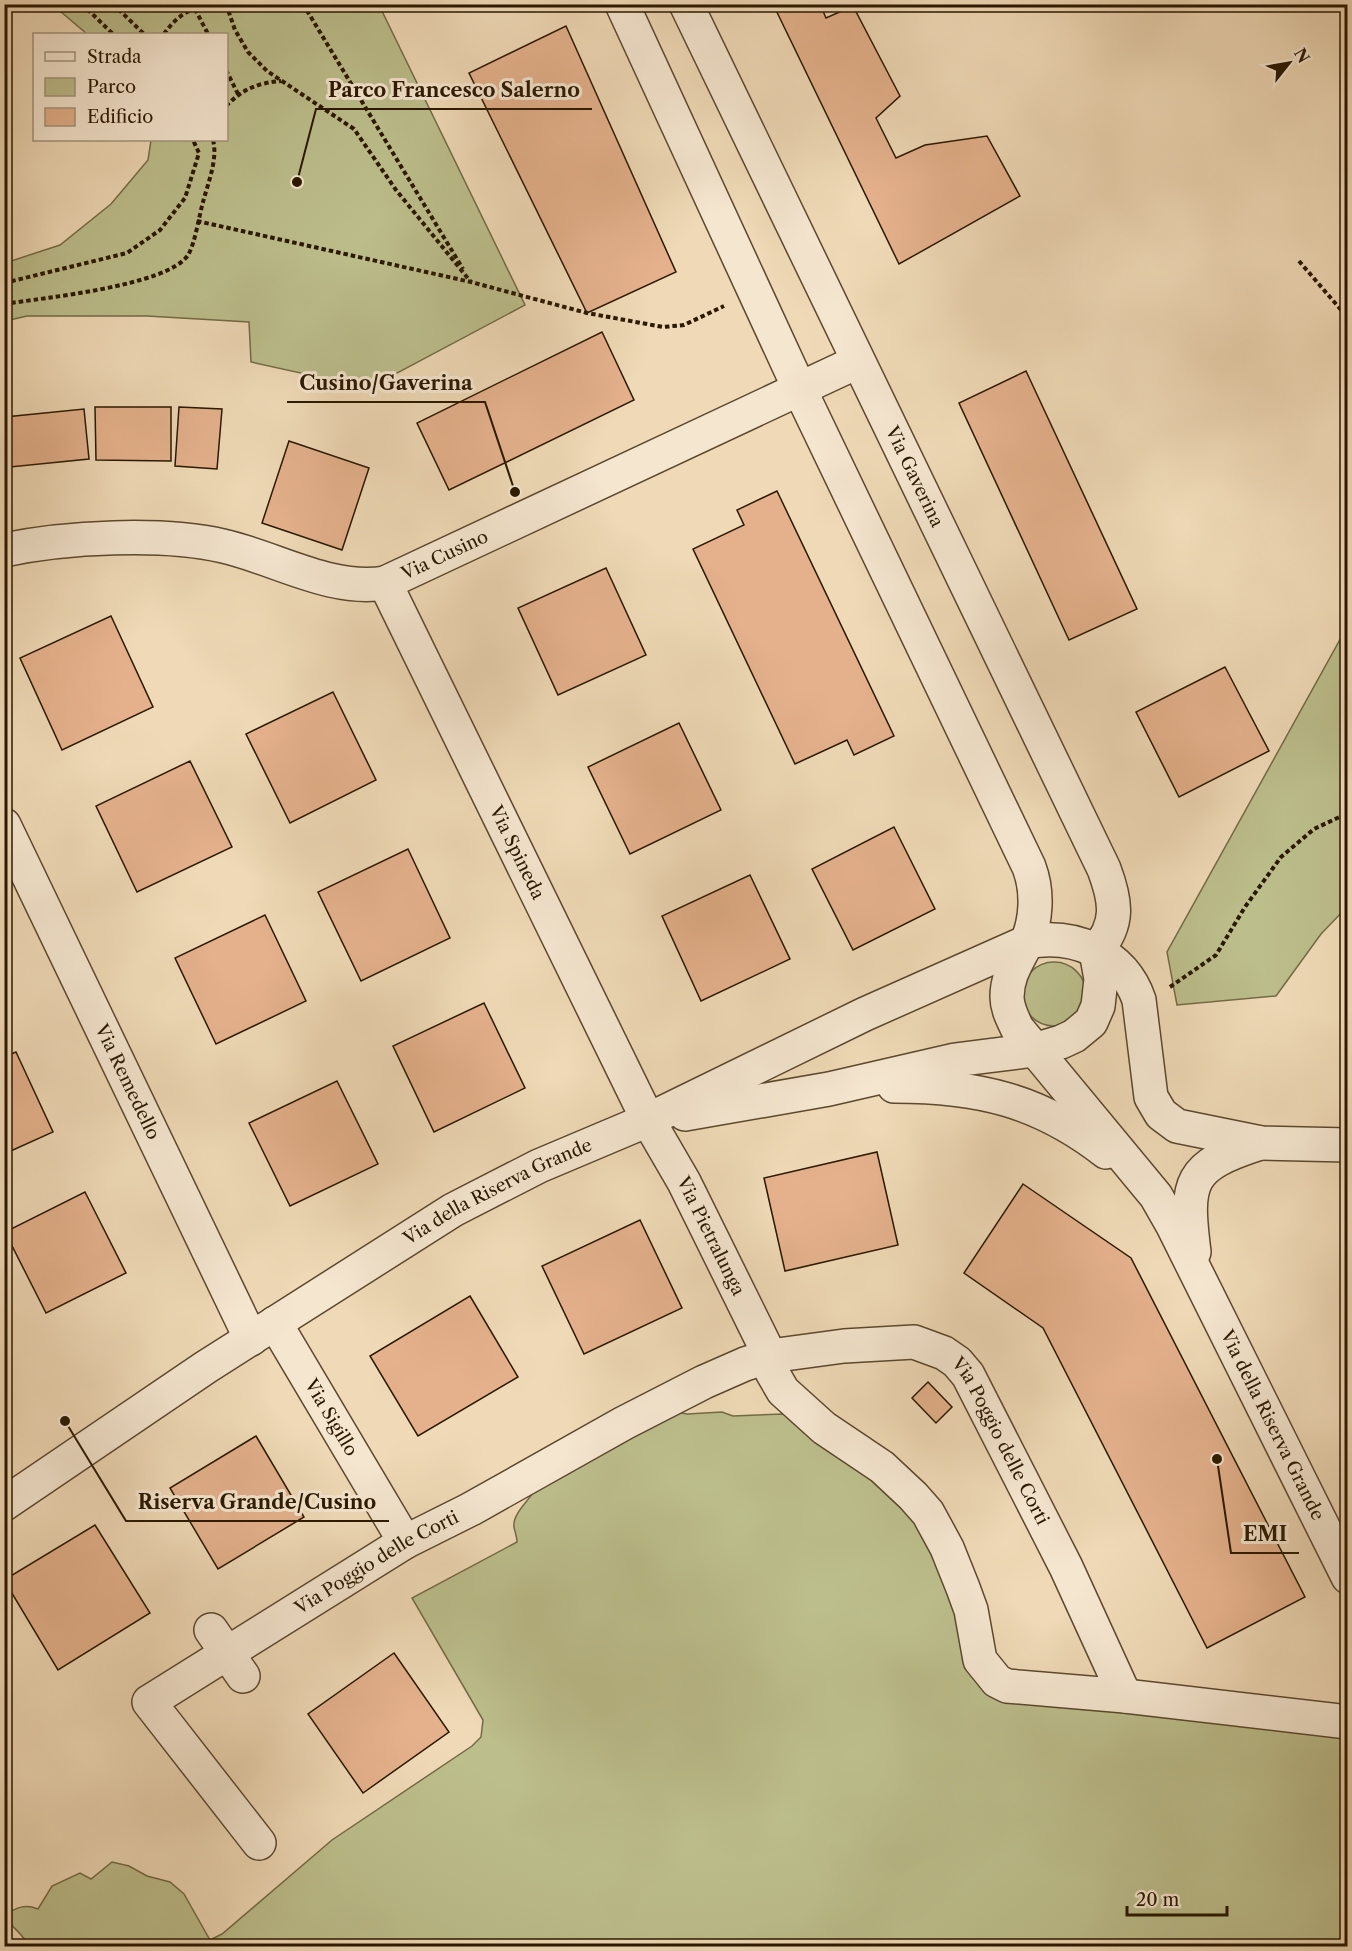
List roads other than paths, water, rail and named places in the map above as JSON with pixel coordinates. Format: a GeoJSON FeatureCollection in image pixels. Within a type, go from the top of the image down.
{"type":"FeatureCollection","features":[{"type":"Feature","properties":{"kind":"street"},"geometry":{"type":"LineString","coordinates":[[622,4],[800,390],[1029,867],[1036,898],[1027,942],[1010,976],[1008,1008],[1017,1028],[1034,1050],[1143,1181]]}},
{"type":"Feature","properties":{"kind":"street","name":"Via Gaverina"},"geometry":{"type":"LineString","coordinates":[[686,4],[1104,869],[1113,892],[1116,914],[1109,935],[1096,951]]}},
{"type":"Feature","properties":{"kind":"street","name":"Via Cusino"},"geometry":{"type":"LineString","coordinates":[[4,550],[36,545],[122,539],[207,543],[256,555],[341,583],[359,586],[386,584],[857,362]]}},
{"type":"Feature","properties":{"kind":"street","name":"Via Spineda"},"geometry":{"type":"LineString","coordinates":[[386,584],[648,1120]]}},
{"type":"Feature","properties":{"kind":"street","name":"Via Remedello"},"geometry":{"type":"LineString","coordinates":[[4,825],[263,1331]]}},
{"type":"Feature","properties":{"kind":"street"},"geometry":{"type":"LineString","coordinates":[[1027,942],[1055,938],[1096,951],[1121,967],[1135,988],[1139,1000],[1151,1096],[1161,1114],[1177,1126],[1261,1143],[1347,1145]]}},
{"type":"Feature","properties":{"kind":"street","name":"Via della Riserva Grande"},"geometry":{"type":"LineString","coordinates":[[4,1504],[68,1458],[453,1210],[539,1166],[648,1120],[865,1014],[1027,942]]}},
{"type":"Feature","properties":{"kind":"street"},"geometry":{"type":"LineString","coordinates":[[648,1120],[829,1089],[955,1060],[1034,1050],[1074,1036],[1091,1022],[1101,995],[1096,951]]}},
{"type":"Feature","properties":{"kind":"street"},"geometry":{"type":"LineString","coordinates":[[829,1089],[951,1087],[1006,1098],[1064,1123],[1143,1181]]}},
{"type":"Feature","properties":{"kind":"street","name":"Via Pietralunga"},"geometry":{"type":"LineString","coordinates":[[648,1120],[684,1182],[770,1356]]}},
{"type":"Feature","properties":{"kind":"street"},"geometry":{"type":"LineString","coordinates":[[1196,1274],[1189,1200],[1196,1181],[1204,1168],[1216,1159],[1261,1143]]}},
{"type":"Feature","properties":{"kind":"street","name":"Via della Riserva Grande"},"geometry":{"type":"LineString","coordinates":[[1143,1181],[1172,1224],[1347,1577]]}},
{"type":"Feature","properties":{"kind":"street","name":"Via Sigillo"},"geometry":{"type":"LineString","coordinates":[[263,1331],[405,1542]]}},
{"type":"Feature","properties":{"kind":"street","name":"Via Poggio delle Corti"},"geometry":{"type":"LineString","coordinates":[[259,1843],[149,1702],[405,1542],[704,1382],[770,1356],[844,1346],[914,1342],[928,1345],[957,1362],[968,1375],[1066,1567],[1125,1696]]}},
{"type":"Feature","properties":{"kind":"street"},"geometry":{"type":"LineString","coordinates":[[783,1391],[844,1346]]}},
{"type":"Feature","properties":{"kind":"street"},"geometry":{"type":"LineString","coordinates":[[770,1356],[772,1372],[783,1391],[824,1428],[882,1467],[928,1513],[956,1569],[971,1610],[980,1660],[989,1674],[1007,1686],[1125,1696],[1336,1720],[1347,1696]]}},
{"type":"Feature","properties":{"kind":"place","name":"Parco Francesco Salerno"},"geometry":{"type":"Point","coordinates":[297,182]}},
{"type":"Feature","properties":{"kind":"place","name":"Cusino/Gaverina"},"geometry":{"type":"Point","coordinates":[515,492]}},
{"type":"Feature","properties":{"kind":"place","name":"Riserva Grande/Cusino"},"geometry":{"type":"Point","coordinates":[65,1421]}},
{"type":"Feature","properties":{"kind":"place","name":"EMI"},"geometry":{"type":"Point","coordinates":[1217,1459]}}]}
